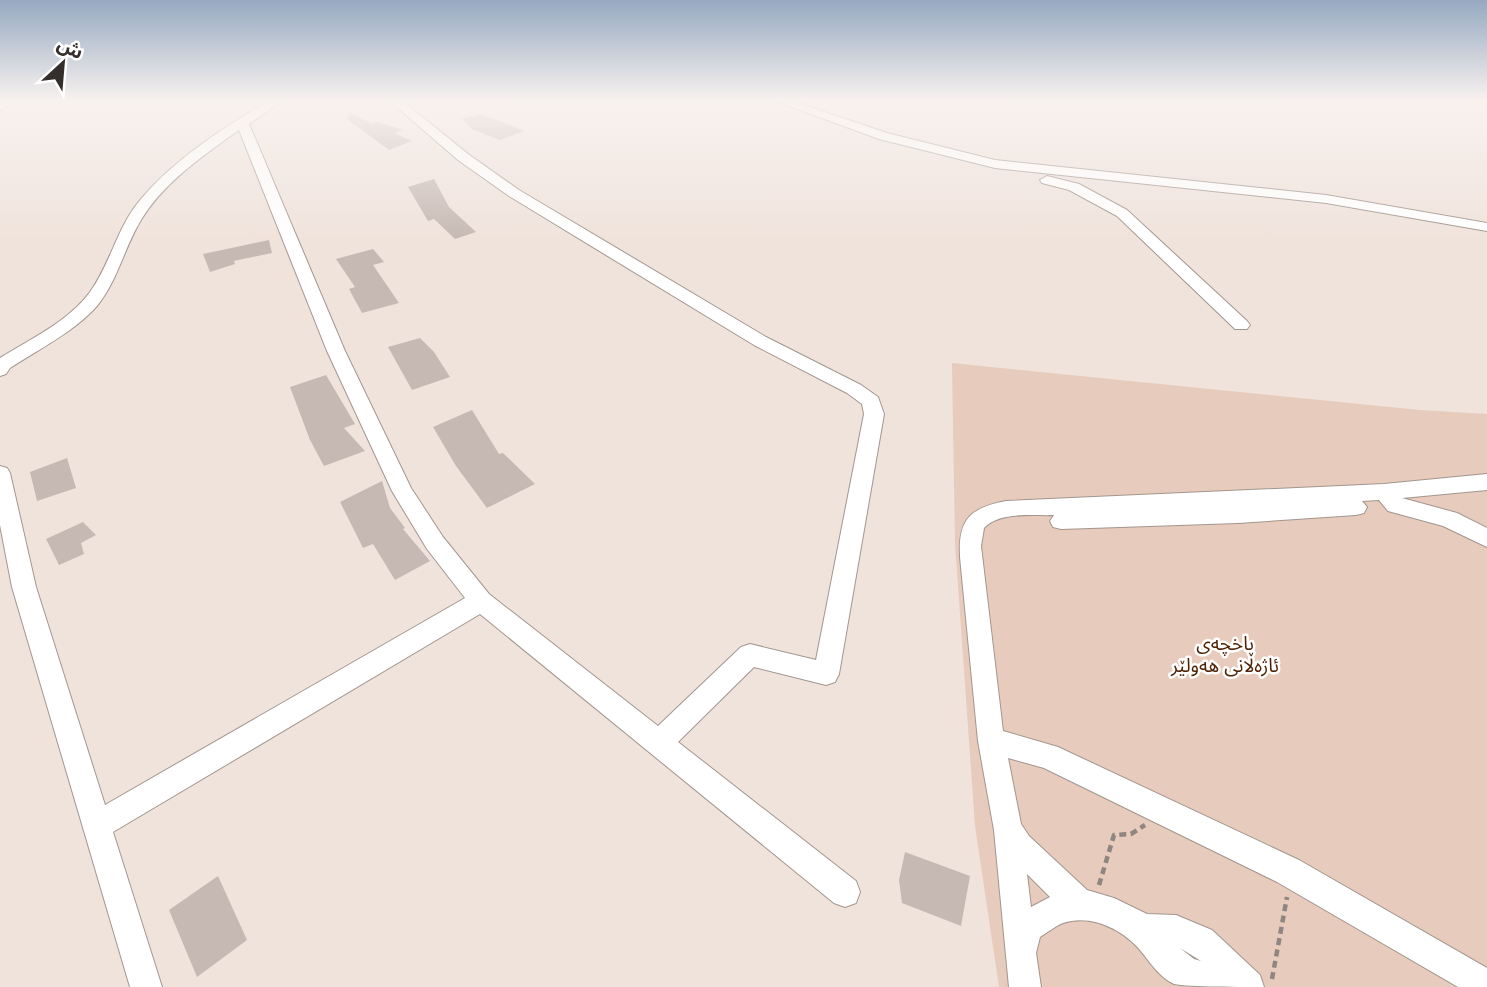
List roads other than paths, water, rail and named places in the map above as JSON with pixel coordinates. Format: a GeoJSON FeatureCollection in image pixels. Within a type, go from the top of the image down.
{"type":"FeatureCollection","features":[{"type":"Feature","properties":{"kind":"street"},"geometry":{"type":"LineString","coordinates":[[0,370],[2,365],[83,310],[92,301],[109,274],[134,218],[150,196],[210,148]]}},
{"type":"Feature","properties":{"kind":"street"},"geometry":{"type":"LineString","coordinates":[[253,148],[336,351],[402,491],[435,543],[481,601],[845,892]]}},
{"type":"Feature","properties":{"kind":"street"},"geometry":{"type":"LineString","coordinates":[[452,148],[514,193],[760,341],[854,389],[871,401],[874,414],[826,674],[750,654],[659,743]]}},
{"type":"Feature","properties":{"kind":"street"},"geometry":{"type":"LineString","coordinates":[[931,148],[995,164],[1313,198],[1487,227]]}},
{"type":"Feature","properties":{"kind":"street"},"geometry":{"type":"LineString","coordinates":[[995,164],[1002,169],[1074,187],[1122,213],[1241,325]]}},
{"type":"Feature","properties":{"kind":"street"},"geometry":{"type":"LineString","coordinates":[[0,473],[24,587],[146,987]]}},
{"type":"Feature","properties":{"kind":"street"},"geometry":{"type":"LineString","coordinates":[[1061,522],[1238,515],[1390,498],[1487,481]]}},
{"type":"Feature","properties":{"kind":"street"},"geometry":{"type":"LineString","coordinates":[[1025,987],[1008,830],[991,741],[970,542],[973,526],[985,514],[1006,509],[1487,494]]}},
{"type":"Feature","properties":{"kind":"street"},"geometry":{"type":"LineString","coordinates":[[1390,498],[1448,519],[1487,538]]}},
{"type":"Feature","properties":{"kind":"street"},"geometry":{"type":"LineString","coordinates":[[97,825],[481,601]]}},
{"type":"Feature","properties":{"kind":"street"},"geometry":{"type":"LineString","coordinates":[[991,741],[1048,756],[1288,871],[1487,986]]}},
{"type":"Feature","properties":{"kind":"street"},"geometry":{"type":"LineString","coordinates":[[1008,830],[1019,846],[1087,904],[1143,930],[1181,970],[1204,979],[1254,985]]}},
{"type":"Feature","properties":{"kind":"street"},"geometry":{"type":"LineString","coordinates":[[1020,953],[1027,927],[1034,921],[1058,909],[1087,904]]}},
{"type":"Feature","properties":{"kind":"park label","name":"باخچەی ئاژەڵانی هەولێر"},"geometry":{"type":"Point","coordinates":[1225,654]}}]}
